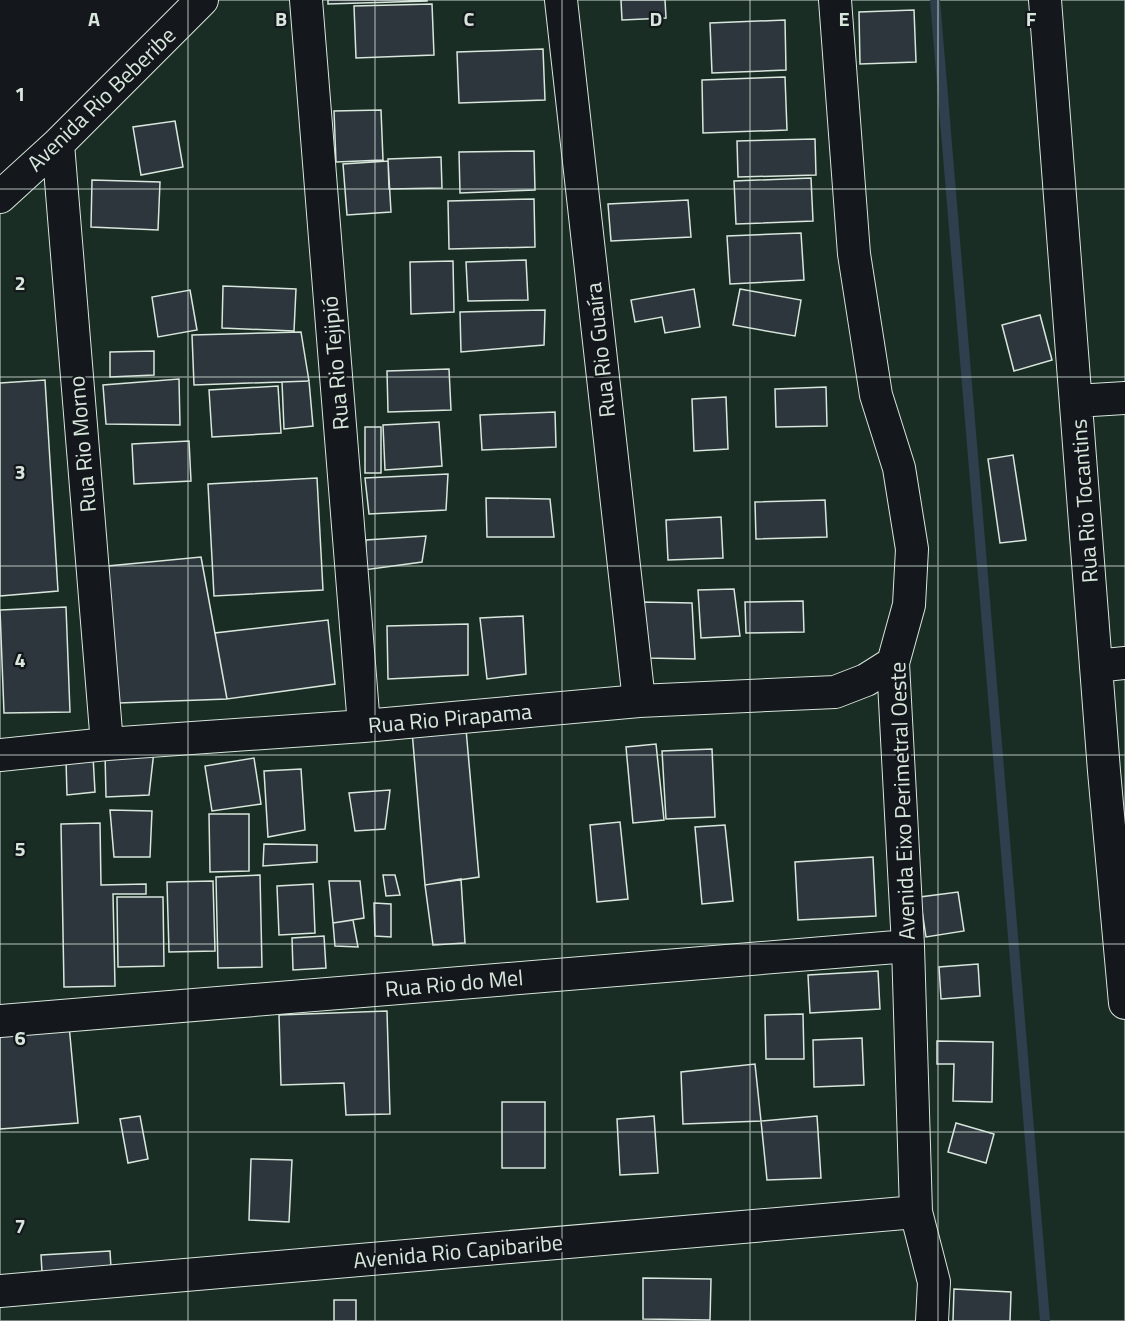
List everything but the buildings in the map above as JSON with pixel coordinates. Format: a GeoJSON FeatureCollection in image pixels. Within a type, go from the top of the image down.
{"type":"FeatureCollection","features":[{"type":"Feature","properties":{"kind":"street","name":"Avenida Rio Beberibe"},"geometry":{"type":"LineString","coordinates":[[0,197],[58,144],[202,0]]}},
{"type":"Feature","properties":{"kind":"street","name":"Rua Rio Tejipió"},"geometry":{"type":"LineString","coordinates":[[306,0],[364,726]]}},
{"type":"Feature","properties":{"kind":"street","name":"Rua Rio Guaíra"},"geometry":{"type":"LineString","coordinates":[[561,0],[639,701]]}},
{"type":"Feature","properties":{"kind":"street","name":"Avenida Eixo Perimetral Oeste"},"geometry":{"type":"LineString","coordinates":[[835,0],[854,254],[876,394],[898,468],[912,549],[909,606],[893,663],[908,946],[916,1212],[934,1282],[932,1321]]}},
{"type":"Feature","properties":{"kind":"street","name":"Rua Rio Tocantins"},"geometry":{"type":"LineString","coordinates":[[1045,0],[1076,401],[1111,664],[1125,1003]]}},
{"type":"Feature","properties":{"kind":"street","name":"Rua Rio Morno"},"geometry":{"type":"LineString","coordinates":[[58,144],[107,744]]}},
{"type":"Feature","properties":{"kind":"street"},"geometry":{"type":"LineString","coordinates":[[1076,401],[1125,398]]}},
{"type":"Feature","properties":{"kind":"street","name":"Rua Rio Pirapama"},"geometry":{"type":"LineString","coordinates":[[0,754],[364,726],[639,701],[835,692],[866,680],[893,663]]}},
{"type":"Feature","properties":{"kind":"street","name":"Rua Rio do Mel"},"geometry":{"type":"LineString","coordinates":[[0,1021],[908,946]]}},
{"type":"Feature","properties":{"kind":"street","name":"Avenida Rio Capibaribe"},"geometry":{"type":"LineString","coordinates":[[0,1291],[916,1212]]}},
{"type":"Feature","properties":{"kind":"green space"},"geometry":{"type":"Polygon","coordinates":[[[215,0],[1125,0],[1125,1321],[0,1321],[0,210],[215,0]]]}},
{"type":"Feature","properties":{"kind":"waterway"},"geometry":{"type":"LineString","coordinates":[[935,0],[1045,1321]]}}]}
